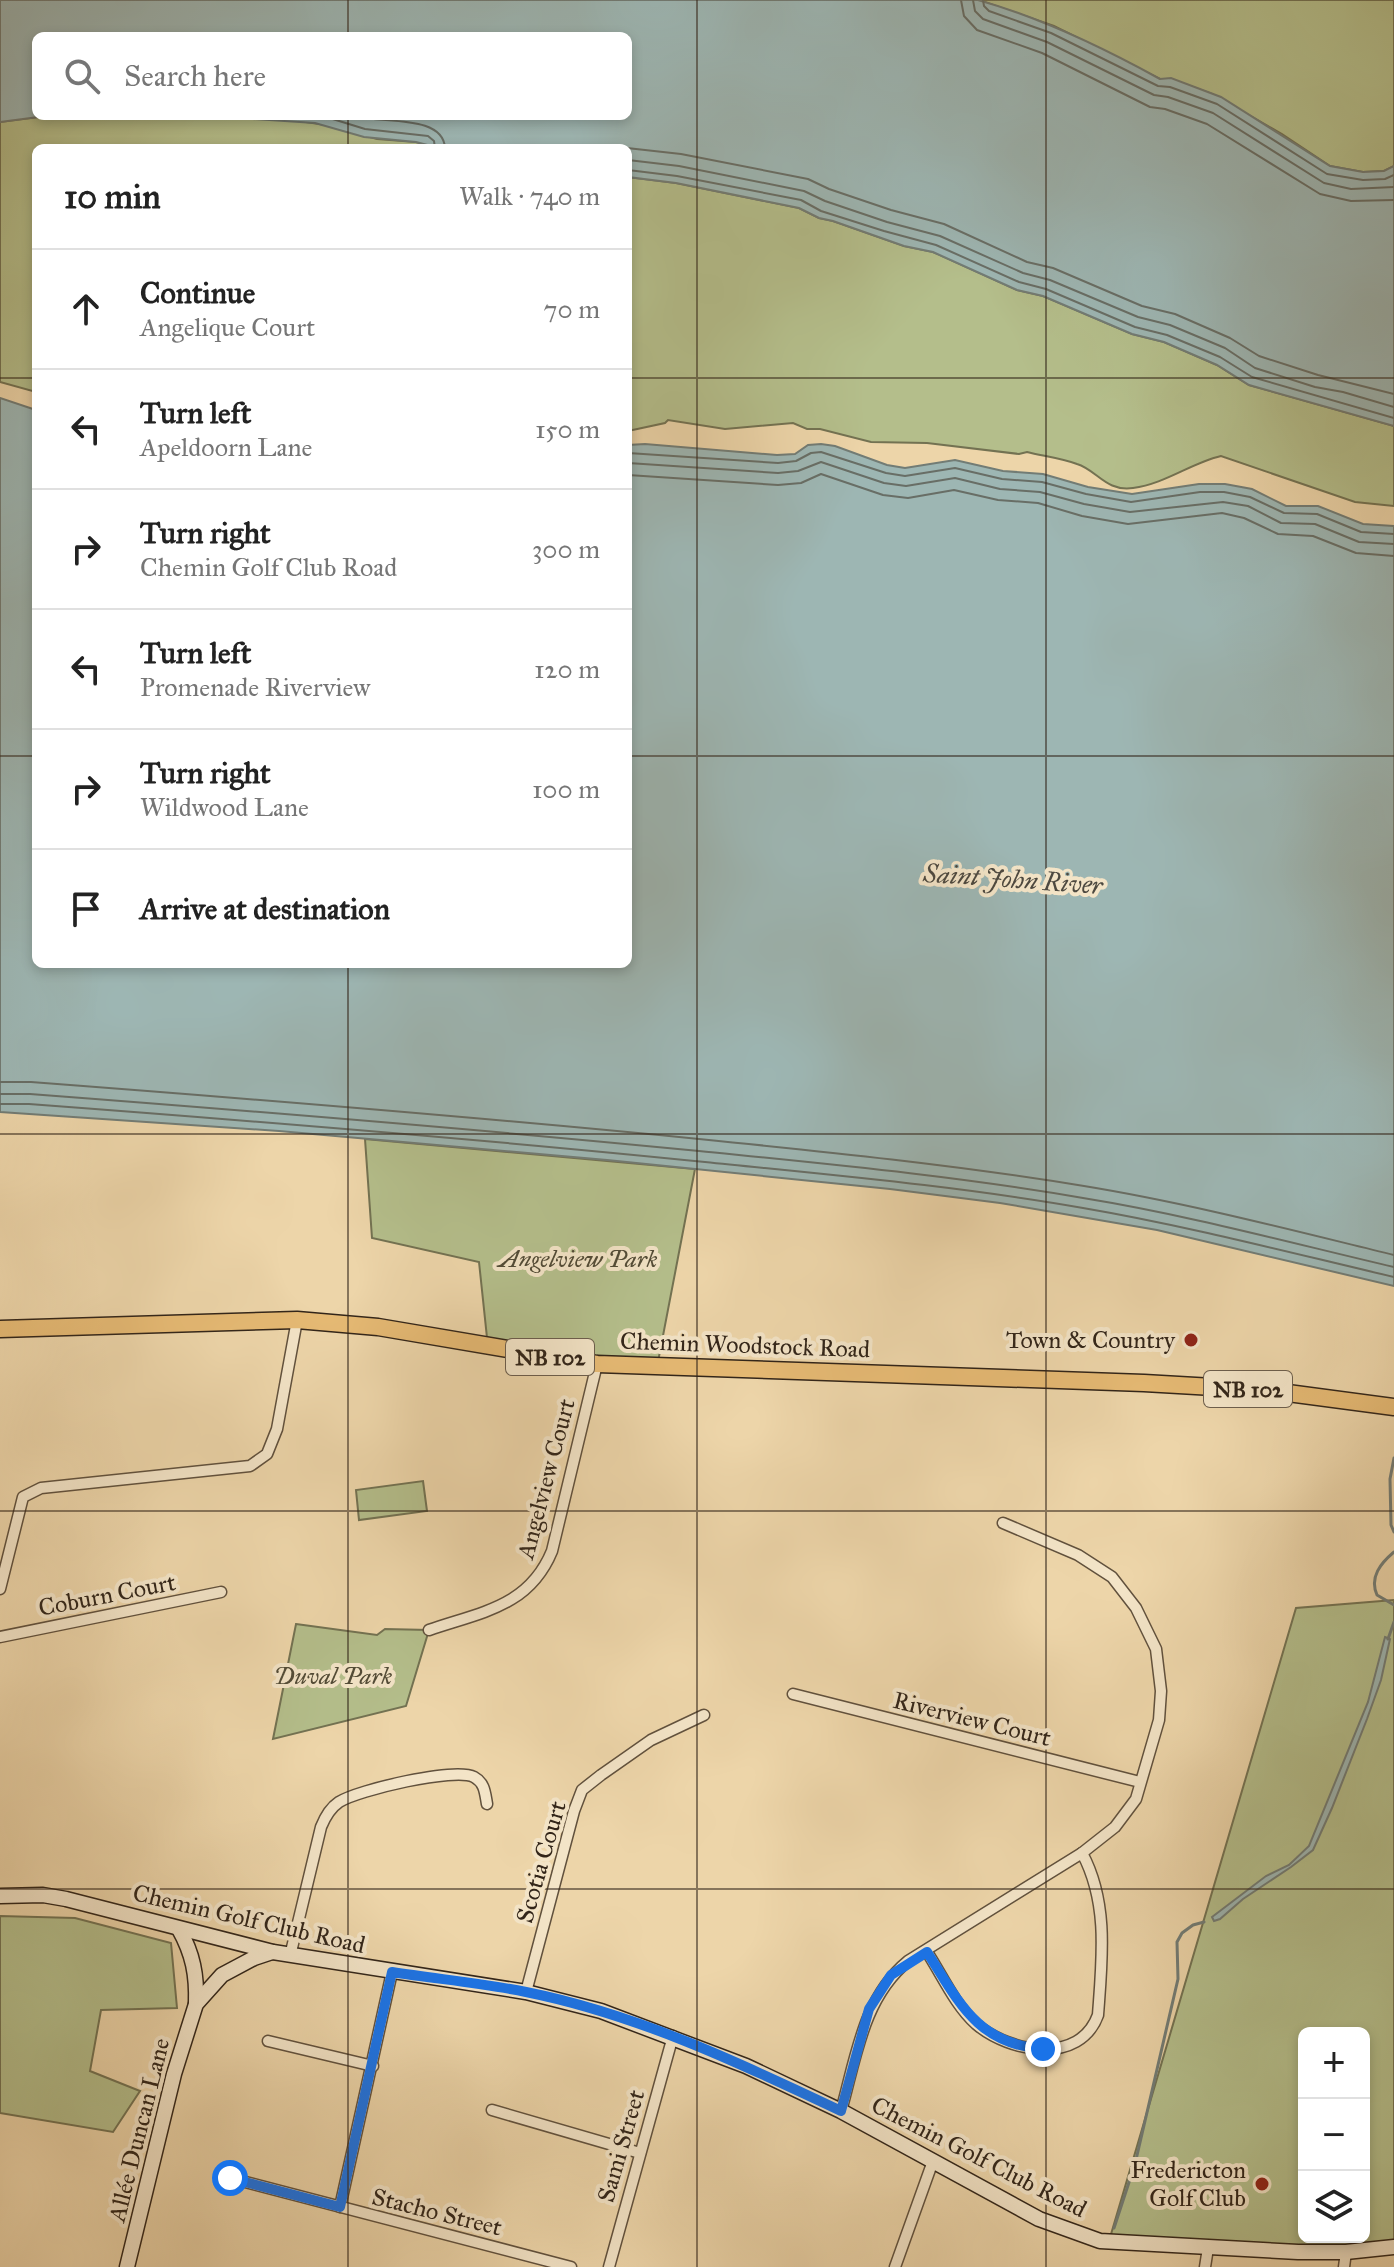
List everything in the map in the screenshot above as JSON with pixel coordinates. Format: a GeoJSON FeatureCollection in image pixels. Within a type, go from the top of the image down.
{"type":"FeatureCollection","features":[{"type":"Feature","properties":{"kind":"main road","name":"Chemin Woodstock Road"},"geometry":{"type":"LineString","coordinates":[[0,1329],[297,1320],[378,1327],[597,1364],[1175,1385],[1265,1390],[1394,1407]]}},
{"type":"Feature","properties":{"kind":"street"},"geometry":{"type":"LineString","coordinates":[[0,1589],[23,1497],[41,1488],[250,1466],[267,1454],[277,1429],[297,1320]]}},
{"type":"Feature","properties":{"kind":"street","name":"Angelview Court"},"geometry":{"type":"LineString","coordinates":[[429,1630],[505,1603],[525,1592],[546,1566],[597,1364]]}},
{"type":"Feature","properties":{"kind":"street"},"geometry":{"type":"LineString","coordinates":[[841,2111],[869,2009],[891,1975],[1082,1853],[1115,1827],[1136,1799],[1159,1720],[1161,1691],[1156,1649],[1136,1608],[1112,1577],[1078,1555],[1003,1523]]}},
{"type":"Feature","properties":{"kind":"street","name":"Coburn Court"},"geometry":{"type":"LineString","coordinates":[[0,1637],[221,1592]]}},
{"type":"Feature","properties":{"kind":"street","name":"Riverview Court"},"geometry":{"type":"LineString","coordinates":[[793,1694],[1140,1782]]}},
{"type":"Feature","properties":{"kind":"street","name":"Scotia Court"},"geometry":{"type":"LineString","coordinates":[[526,1992],[582,1790],[651,1740],[704,1715]]}},
{"type":"Feature","properties":{"kind":"street"},"geometry":{"type":"LineString","coordinates":[[290,1956],[321,1827],[330,1809],[339,1802],[417,1779],[454,1774],[477,1778],[484,1787],[487,1804]]}},
{"type":"Feature","properties":{"kind":"street"},"geometry":{"type":"LineString","coordinates":[[927,1952],[966,2013],[992,2034],[1026,2048],[1043,2049],[1072,2045],[1085,2038],[1098,2015],[1102,1918],[1092,1871],[1082,1853]]}},
{"type":"Feature","properties":{"kind":"street","name":"Chemin Golf Club Road"},"geometry":{"type":"LineString","coordinates":[[0,1896],[43,1895],[66,1899],[290,1956],[526,1992],[601,2011],[746,2066],[841,2111],[1039,2219],[1100,2241],[1345,2259],[1394,2247]]}},
{"type":"Feature","properties":{"kind":"street"},"geometry":{"type":"LineString","coordinates":[[179,1929],[190,1948],[195,1966],[196,2004]]}},
{"type":"Feature","properties":{"kind":"street"},"geometry":{"type":"LineString","coordinates":[[196,2004],[222,1975],[273,1952]]}},
{"type":"Feature","properties":{"kind":"street"},"geometry":{"type":"LineString","coordinates":[[340,2207],[392,1972]]}},
{"type":"Feature","properties":{"kind":"street","name":"Allée Duncan Lane"},"geometry":{"type":"LineString","coordinates":[[127,2267],[174,2074],[196,2004]]}},
{"type":"Feature","properties":{"kind":"street","name":"Sami Street"},"geometry":{"type":"LineString","coordinates":[[609,2267],[673,2036]]}},
{"type":"Feature","properties":{"kind":"street"},"geometry":{"type":"LineString","coordinates":[[268,2041],[373,2066]]}},
{"type":"Feature","properties":{"kind":"street"},"geometry":{"type":"LineString","coordinates":[[492,2110],[640,2153]]}},
{"type":"Feature","properties":{"kind":"street"},"geometry":{"type":"LineString","coordinates":[[895,2267],[933,2161]]}},
{"type":"Feature","properties":{"kind":"street","name":"Stacho Street"},"geometry":{"type":"LineString","coordinates":[[230,2178],[571,2267]]}},
{"type":"Feature","properties":{"kind":"street"},"geometry":{"type":"LineString","coordinates":[[1205,2267],[1208,2248]]}},
{"type":"Feature","properties":{"kind":"green space"},"geometry":{"type":"Polygon","coordinates":[[[979,0],[1394,0],[1394,166],[1384,171],[1363,172],[1330,166],[1212,94],[1171,79],[1160,79],[1054,26],[979,0]]]}},
{"type":"Feature","properties":{"kind":"green space"},"geometry":{"type":"Polygon","coordinates":[[[32,118],[292,120],[326,125],[377,139],[424,144],[32,144],[32,391],[0,382],[0,122],[32,118]]]}},
{"type":"Feature","properties":{"kind":"green space"},"geometry":{"type":"Polygon","coordinates":[[[632,178],[676,183],[799,208],[819,218],[904,246],[933,252],[1017,290],[1043,296],[1132,334],[1164,342],[1217,365],[1249,385],[1394,426],[1394,506],[1355,502],[1221,456],[1145,486],[1124,488],[1109,484],[1077,464],[1027,452],[1019,454],[927,443],[871,442],[820,429],[807,429],[793,423],[725,429],[668,420],[632,430],[632,178]]]}},
{"type":"Feature","properties":{"kind":"green space","name":"Angelview Park"},"geometry":{"type":"Polygon","coordinates":[[[365,1139],[695,1169],[657,1367],[488,1347],[479,1262],[372,1238],[365,1139]]]}},
{"type":"Feature","properties":{"kind":"green space"},"geometry":{"type":"Polygon","coordinates":[[[423,1481],[427,1511],[359,1520],[356,1490],[423,1481]]]}},
{"type":"Feature","properties":{"kind":"green space","name":"Fredericton Golf Club"},"geometry":{"type":"Polygon","coordinates":[[[1394,1600],[1394,2247],[1109,2241],[1296,1608],[1394,1600]]]}},
{"type":"Feature","properties":{"kind":"green space","name":"Duval Park"},"geometry":{"type":"Polygon","coordinates":[[[296,1624],[377,1635],[385,1629],[429,1630],[406,1706],[273,1739],[296,1624]]]}},
{"type":"Feature","properties":{"kind":"green space"},"geometry":{"type":"Polygon","coordinates":[[[0,1916],[75,1918],[171,1943],[177,2008],[101,2010],[90,2071],[140,2091],[113,2132],[0,2113],[0,1916]]]}},
{"type":"Feature","properties":{"kind":"water"},"geometry":{"type":"Polygon","coordinates":[[[0,0],[978,0],[1071,34],[1160,79],[1171,78],[1221,97],[1330,166],[1363,172],[1384,171],[1394,166],[1394,426],[1249,385],[1217,365],[1164,342],[1132,334],[1043,296],[1017,290],[933,252],[904,246],[819,218],[799,208],[676,183],[632,178],[632,144],[424,144],[364,137],[315,123],[269,120],[632,120],[632,32],[32,32],[32,118],[0,122],[0,0]]]}},
{"type":"Feature","properties":{"kind":"water","name":"Saint John River"},"geometry":{"type":"Polygon","coordinates":[[[0,398],[32,409],[32,968],[632,968],[632,445],[777,455],[795,454],[808,445],[821,444],[905,468],[955,460],[1003,471],[1043,474],[1088,487],[1132,494],[1199,484],[1225,484],[1252,489],[1286,506],[1318,506],[1363,524],[1394,526],[1394,1286],[1157,1230],[1000,1203],[890,1189],[279,1131],[0,1112],[0,398]]]}},
{"type":"Feature","properties":{"kind":"water"},"geometry":{"type":"Polygon","coordinates":[[[1385,1637],[1390,1639],[1381,1680],[1313,1850],[1214,1921],[1212,1917],[1266,1876],[1289,1865],[1309,1846],[1368,1702],[1385,1637]]]}},
{"type":"Feature","properties":{"kind":"waterway"},"geometry":{"type":"LineString","coordinates":[[1394,1458],[1390,1479],[1391,1525],[1394,1532]]}},
{"type":"Feature","properties":{"kind":"waterway"},"geometry":{"type":"LineString","coordinates":[[1394,1552],[1381,1566],[1374,1582],[1377,1595],[1394,1605]]}},
{"type":"Feature","properties":{"kind":"waterway"},"geometry":{"type":"LineString","coordinates":[[1388,1639],[1394,1622]]}},
{"type":"Feature","properties":{"kind":"waterway"},"geometry":{"type":"LineString","coordinates":[[1114,2228],[1135,2164],[1178,1979],[1177,1942],[1182,1933],[1204,1922]]}},
{"type":"Feature","properties":{"kind":"place","name":"Town & Country"},"geometry":{"type":"Point","coordinates":[1191,1340]}},
{"type":"Feature","properties":{"kind":"place","name":"Fredericton Golf Club"},"geometry":{"type":"Point","coordinates":[1262,2184]}},
{"type":"Feature","properties":{"kind":"route"},"geometry":{"type":"LineString","coordinates":[[230,2178],[340,2207],[392,1972],[526,1992],[601,2011],[746,2066],[841,2111],[869,2009],[891,1975],[908,1961],[927,1952],[977,2025],[1008,2042],[1043,2049]]}}]}
